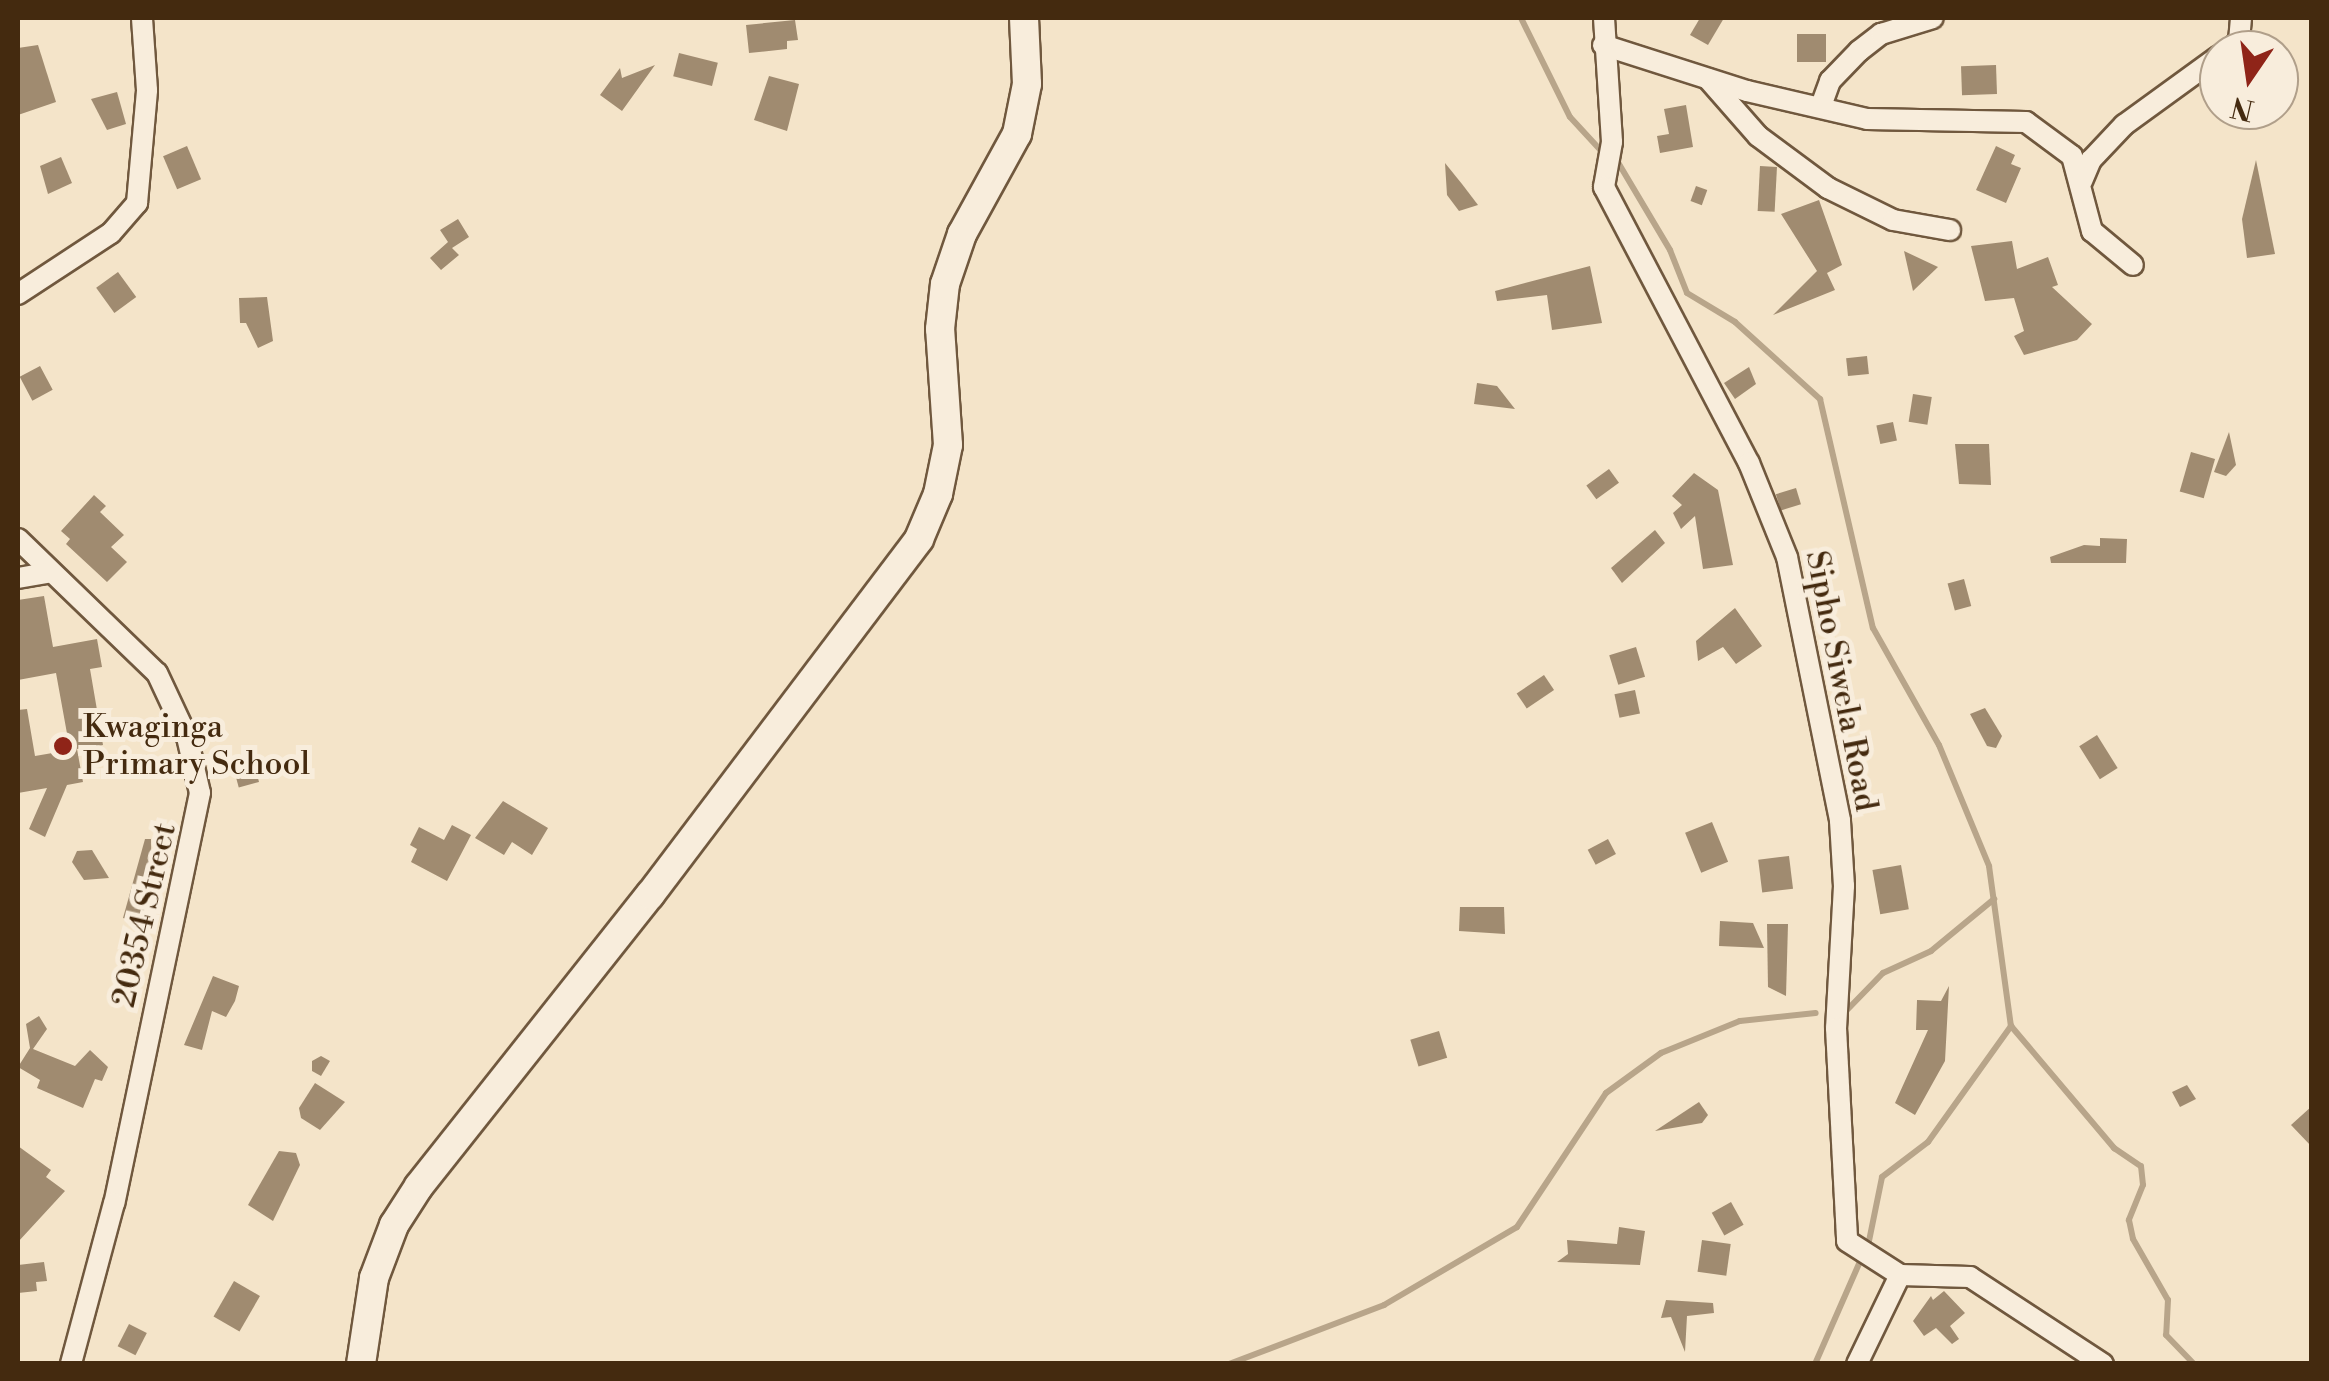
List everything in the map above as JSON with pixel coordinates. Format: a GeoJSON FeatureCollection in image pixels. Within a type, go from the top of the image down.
{"type":"FeatureCollection","features":[{"type":"Feature","properties":{"kind":"street"},"geometry":{"type":"LineString","coordinates":[[18,294],[112,233],[136,203],[148,90],[142,18]]}},
{"type":"Feature","properties":{"kind":"street"},"geometry":{"type":"LineString","coordinates":[[361,1364],[374,1278],[394,1225],[419,1186],[673,866],[919,539],[938,494],[948,445],[940,330],[946,284],[962,234],[1017,134],[1028,84],[1024,18]]}},
{"type":"Feature","properties":{"kind":"street","name":"Sipho Siwela Road"},"geometry":{"type":"LineString","coordinates":[[1604,18],[1612,142],[1602,170],[1604,187],[1779,525],[1788,558],[1840,821],[1839,1173],[1852,1246],[1900,1275]]}},
{"type":"Feature","properties":{"kind":"street"},"geometry":{"type":"LineString","coordinates":[[1821,106],[1830,81],[1859,51],[1882,34],[1933,18]]}},
{"type":"Feature","properties":{"kind":"street"},"geometry":{"type":"LineString","coordinates":[[1603,45],[1708,79],[1904,123],[2026,122],[2072,156],[2082,181],[2092,231],[2133,266]]}},
{"type":"Feature","properties":{"kind":"street"},"geometry":{"type":"LineString","coordinates":[[2082,181],[2090,160],[2152,100],[2199,69]]}},
{"type":"Feature","properties":{"kind":"street"},"geometry":{"type":"LineString","coordinates":[[1708,79],[1758,136],[1828,188],[1893,220],[1950,230]]}},
{"type":"Feature","properties":{"kind":"street","name":"20354 Street"},"geometry":{"type":"LineString","coordinates":[[18,539],[157,672],[187,737],[200,793],[114,1203],[71,1364]]}},
{"type":"Feature","properties":{"kind":"street"},"geometry":{"type":"LineString","coordinates":[[18,578],[51,572]]}},
{"type":"Feature","properties":{"kind":"street"},"geometry":{"type":"LineString","coordinates":[[1857,1364],[1900,1275],[1934,1271],[1970,1277],[2103,1364]]}},
{"type":"Feature","properties":{"kind":"building"},"geometry":{"type":"Polygon","coordinates":[[[1700,18],[1724,18],[1708,45],[1690,35],[1700,18]]]}},
{"type":"Feature","properties":{"kind":"building"},"geometry":{"type":"Polygon","coordinates":[[[795,20],[798,40],[787,41],[787,49],[749,53],[746,25],[795,20]]]}},
{"type":"Feature","properties":{"kind":"building"},"geometry":{"type":"Polygon","coordinates":[[[1797,34],[1826,34],[1826,62],[1797,62],[1797,34]]]}},
{"type":"Feature","properties":{"kind":"building"},"geometry":{"type":"Polygon","coordinates":[[[38,45],[56,102],[18,115],[18,48],[38,45]]]}},
{"type":"Feature","properties":{"kind":"building"},"geometry":{"type":"Polygon","coordinates":[[[679,53],[718,63],[712,86],[673,76],[679,53]]]}},
{"type":"Feature","properties":{"kind":"building"},"geometry":{"type":"Polygon","coordinates":[[[655,65],[622,111],[600,95],[620,68],[622,78],[655,65]]]}},
{"type":"Feature","properties":{"kind":"building"},"geometry":{"type":"Polygon","coordinates":[[[1996,65],[1997,94],[1962,95],[1961,66],[1996,65]]]}},
{"type":"Feature","properties":{"kind":"building"},"geometry":{"type":"Polygon","coordinates":[[[769,76],[799,84],[787,131],[754,120],[769,76]]]}},
{"type":"Feature","properties":{"kind":"building"},"geometry":{"type":"Polygon","coordinates":[[[117,92],[126,124],[107,130],[91,99],[117,92]]]}},
{"type":"Feature","properties":{"kind":"building"},"geometry":{"type":"Polygon","coordinates":[[[1686,105],[1693,147],[1660,153],[1657,136],[1669,134],[1664,109],[1686,105]]]}},
{"type":"Feature","properties":{"kind":"building"},"geometry":{"type":"Polygon","coordinates":[[[187,146],[201,179],[177,189],[163,156],[187,146]]]}},
{"type":"Feature","properties":{"kind":"building"},"geometry":{"type":"Polygon","coordinates":[[[1996,146],[2015,155],[2011,164],[2021,168],[2006,203],[1976,190],[1996,146]]]}},
{"type":"Feature","properties":{"kind":"building"},"geometry":{"type":"Polygon","coordinates":[[[61,157],[72,183],[48,194],[40,166],[61,157]]]}},
{"type":"Feature","properties":{"kind":"building"},"geometry":{"type":"Polygon","coordinates":[[[2256,160],[2275,254],[2247,258],[2242,219],[2256,160]]]}},
{"type":"Feature","properties":{"kind":"building"},"geometry":{"type":"Polygon","coordinates":[[[1445,163],[1478,205],[1459,211],[1447,195],[1445,163]]]}},
{"type":"Feature","properties":{"kind":"building"},"geometry":{"type":"Polygon","coordinates":[[[1760,166],[1777,167],[1775,212],[1758,211],[1760,166]]]}},
{"type":"Feature","properties":{"kind":"building"},"geometry":{"type":"Polygon","coordinates":[[[1696,186],[1707,190],[1702,205],[1691,201],[1696,186]]]}},
{"type":"Feature","properties":{"kind":"building"},"geometry":{"type":"Polygon","coordinates":[[[1819,200],[1842,265],[1827,273],[1835,290],[1773,315],[1817,271],[1781,214],[1819,200]]]}},
{"type":"Feature","properties":{"kind":"building"},"geometry":{"type":"Polygon","coordinates":[[[458,219],[469,237],[452,248],[459,255],[441,270],[430,258],[448,242],[440,230],[458,219]]]}},
{"type":"Feature","properties":{"kind":"building"},"geometry":{"type":"Polygon","coordinates":[[[2012,241],[2017,269],[2048,257],[2058,285],[2052,287],[2092,324],[2077,340],[2024,355],[2014,336],[2024,331],[2014,298],[1985,301],[1971,246],[2012,241]]]}},
{"type":"Feature","properties":{"kind":"building"},"geometry":{"type":"Polygon","coordinates":[[[1904,251],[1938,267],[1913,291],[1904,251]]]}},
{"type":"Feature","properties":{"kind":"building"},"geometry":{"type":"Polygon","coordinates":[[[1590,266],[1602,323],[1552,330],[1547,295],[1497,301],[1495,291],[1590,266]]]}},
{"type":"Feature","properties":{"kind":"building"},"geometry":{"type":"Polygon","coordinates":[[[118,272],[136,297],[114,313],[96,288],[118,272]]]}},
{"type":"Feature","properties":{"kind":"building"},"geometry":{"type":"Polygon","coordinates":[[[267,297],[273,341],[258,348],[246,323],[240,323],[239,298],[267,297]]]}},
{"type":"Feature","properties":{"kind":"building"},"geometry":{"type":"Polygon","coordinates":[[[1867,356],[1869,374],[1848,376],[1846,358],[1867,356]]]}},
{"type":"Feature","properties":{"kind":"building"},"geometry":{"type":"Polygon","coordinates":[[[40,366],[53,390],[32,401],[20,377],[40,366]]]}},
{"type":"Feature","properties":{"kind":"building"},"geometry":{"type":"Polygon","coordinates":[[[1749,367],[1756,384],[1735,399],[1724,383],[1749,367]]]}},
{"type":"Feature","properties":{"kind":"building"},"geometry":{"type":"Polygon","coordinates":[[[1477,383],[1497,386],[1515,409],[1474,404],[1477,383]]]}},
{"type":"Feature","properties":{"kind":"building"},"geometry":{"type":"Polygon","coordinates":[[[1913,394],[1932,397],[1927,425],[1909,422],[1913,394]]]}},
{"type":"Feature","properties":{"kind":"building"},"geometry":{"type":"Polygon","coordinates":[[[1893,422],[1897,441],[1880,444],[1876,426],[1893,422]]]}},
{"type":"Feature","properties":{"kind":"building"},"geometry":{"type":"Polygon","coordinates":[[[2229,432],[2236,465],[2226,476],[2214,472],[2229,432]]]}},
{"type":"Feature","properties":{"kind":"building"},"geometry":{"type":"Polygon","coordinates":[[[1955,444],[1989,444],[1991,485],[1959,484],[1955,444]]]}},
{"type":"Feature","properties":{"kind":"building"},"geometry":{"type":"Polygon","coordinates":[[[2191,452],[2215,459],[2204,498],[2180,491],[2191,452]]]}},
{"type":"Feature","properties":{"kind":"building"},"geometry":{"type":"Polygon","coordinates":[[[1609,469],[1619,483],[1596,499],[1586,485],[1609,469]]]}},
{"type":"Feature","properties":{"kind":"building"},"geometry":{"type":"Polygon","coordinates":[[[1694,473],[1718,490],[1733,565],[1703,569],[1695,516],[1681,529],[1673,513],[1682,505],[1672,496],[1694,473]]]}},
{"type":"Feature","properties":{"kind":"building"},"geometry":{"type":"Polygon","coordinates":[[[1796,488],[1801,504],[1781,510],[1776,494],[1796,488]]]}},
{"type":"Feature","properties":{"kind":"building"},"geometry":{"type":"Polygon","coordinates":[[[94,495],[106,506],[100,512],[124,535],[111,547],[127,562],[107,582],[66,544],[70,539],[61,531],[94,495]]]}},
{"type":"Feature","properties":{"kind":"building"},"geometry":{"type":"Polygon","coordinates":[[[1655,530],[1665,543],[1622,583],[1611,568],[1655,530]]]}},
{"type":"Feature","properties":{"kind":"building"},"geometry":{"type":"Polygon","coordinates":[[[2100,538],[2127,539],[2126,563],[2051,563],[2050,557],[2084,545],[2100,546],[2100,538]]]}},
{"type":"Feature","properties":{"kind":"building"},"geometry":{"type":"Polygon","coordinates":[[[1964,579],[1971,606],[1955,610],[1948,583],[1964,579]]]}},
{"type":"Feature","properties":{"kind":"building"},"geometry":{"type":"Polygon","coordinates":[[[44,596],[53,647],[97,639],[102,667],[90,669],[103,745],[77,749],[83,782],[67,785],[45,837],[29,829],[47,788],[18,793],[18,710],[27,709],[35,756],[70,750],[56,673],[18,680],[18,600],[44,596]]]}},
{"type":"Feature","properties":{"kind":"building"},"geometry":{"type":"Polygon","coordinates":[[[1735,608],[1762,646],[1736,664],[1723,647],[1698,661],[1696,641],[1735,608]]]}},
{"type":"Feature","properties":{"kind":"building"},"geometry":{"type":"Polygon","coordinates":[[[1636,647],[1645,677],[1618,685],[1609,655],[1636,647]]]}},
{"type":"Feature","properties":{"kind":"building"},"geometry":{"type":"Polygon","coordinates":[[[1544,675],[1554,690],[1527,708],[1517,693],[1544,675]]]}},
{"type":"Feature","properties":{"kind":"building"},"geometry":{"type":"Polygon","coordinates":[[[1635,690],[1640,713],[1619,718],[1614,694],[1635,690]]]}},
{"type":"Feature","properties":{"kind":"building"},"geometry":{"type":"Polygon","coordinates":[[[1985,708],[2002,736],[1996,748],[1987,746],[1970,714],[1985,708]]]}},
{"type":"Feature","properties":{"kind":"building"},"geometry":{"type":"Polygon","coordinates":[[[2097,735],[2118,768],[2100,779],[2079,746],[2097,735]]]}},
{"type":"Feature","properties":{"kind":"building"},"geometry":{"type":"Polygon","coordinates":[[[251,752],[259,782],[239,787],[231,757],[251,752]]]}},
{"type":"Feature","properties":{"kind":"building"},"geometry":{"type":"Polygon","coordinates":[[[503,801],[548,828],[532,855],[512,842],[504,855],[475,838],[503,801]]]}},
{"type":"Feature","properties":{"kind":"building"},"geometry":{"type":"Polygon","coordinates":[[[1712,822],[1728,862],[1701,873],[1685,833],[1712,822]]]}},
{"type":"Feature","properties":{"kind":"building"},"geometry":{"type":"Polygon","coordinates":[[[452,825],[471,835],[447,881],[411,862],[417,849],[410,845],[419,827],[444,840],[452,825]]]}},
{"type":"Feature","properties":{"kind":"building"},"geometry":{"type":"Polygon","coordinates":[[[145,839],[151,839],[152,906],[147,924],[123,918],[145,839]]]}},
{"type":"Feature","properties":{"kind":"building"},"geometry":{"type":"Polygon","coordinates":[[[1608,839],[1616,854],[1596,865],[1588,850],[1608,839]]]}},
{"type":"Feature","properties":{"kind":"building"},"geometry":{"type":"Polygon","coordinates":[[[92,850],[109,878],[84,880],[72,862],[77,851],[92,850]]]}},
{"type":"Feature","properties":{"kind":"building"},"geometry":{"type":"Polygon","coordinates":[[[1789,856],[1793,889],[1762,893],[1758,860],[1789,856]]]}},
{"type":"Feature","properties":{"kind":"building"},"geometry":{"type":"Polygon","coordinates":[[[1901,865],[1909,909],[1880,914],[1872,870],[1901,865]]]}},
{"type":"Feature","properties":{"kind":"building"},"geometry":{"type":"Polygon","coordinates":[[[1460,907],[1504,907],[1505,934],[1459,931],[1460,907]]]}},
{"type":"Feature","properties":{"kind":"building"},"geometry":{"type":"Polygon","coordinates":[[[1720,921],[1753,923],[1764,948],[1719,946],[1720,921]]]}},
{"type":"Feature","properties":{"kind":"building"},"geometry":{"type":"Polygon","coordinates":[[[1767,924],[1788,924],[1786,996],[1768,987],[1767,924]]]}},
{"type":"Feature","properties":{"kind":"building"},"geometry":{"type":"Polygon","coordinates":[[[213,976],[239,986],[235,1001],[226,1017],[212,1011],[202,1050],[184,1045],[213,976]]]}},
{"type":"Feature","properties":{"kind":"building"},"geometry":{"type":"Polygon","coordinates":[[[1949,986],[1945,1061],[1915,1115],[1895,1103],[1928,1030],[1916,1030],[1917,1000],[1941,1001],[1949,986]]]}},
{"type":"Feature","properties":{"kind":"building"},"geometry":{"type":"Polygon","coordinates":[[[39,1016],[47,1029],[33,1049],[75,1066],[90,1050],[108,1067],[102,1081],[95,1079],[83,1108],[37,1088],[40,1080],[18,1067],[30,1048],[26,1024],[39,1016]]]}},
{"type":"Feature","properties":{"kind":"building"},"geometry":{"type":"Polygon","coordinates":[[[1439,1031],[1447,1058],[1418,1067],[1410,1040],[1439,1031]]]}},
{"type":"Feature","properties":{"kind":"building"},"geometry":{"type":"Polygon","coordinates":[[[321,1056],[330,1061],[321,1076],[312,1071],[312,1061],[321,1056]]]}},
{"type":"Feature","properties":{"kind":"building"},"geometry":{"type":"Polygon","coordinates":[[[315,1083],[345,1102],[320,1130],[301,1118],[299,1108],[315,1083]]]}},
{"type":"Feature","properties":{"kind":"building"},"geometry":{"type":"Polygon","coordinates":[[[2187,1085],[2196,1099],[2180,1107],[2172,1092],[2187,1085]]]}},
{"type":"Feature","properties":{"kind":"building"},"geometry":{"type":"Polygon","coordinates":[[[1699,1102],[1708,1115],[1702,1123],[1655,1131],[1699,1102]]]}},
{"type":"Feature","properties":{"kind":"building"},"geometry":{"type":"Polygon","coordinates":[[[2312,1106],[2312,1147],[2291,1125],[2312,1106]]]}},
{"type":"Feature","properties":{"kind":"building"},"geometry":{"type":"Polygon","coordinates":[[[18,1146],[51,1170],[46,1177],[65,1191],[18,1242],[18,1146]]]}},
{"type":"Feature","properties":{"kind":"building"},"geometry":{"type":"Polygon","coordinates":[[[279,1151],[296,1153],[300,1165],[273,1221],[248,1205],[279,1151]]]}},
{"type":"Feature","properties":{"kind":"building"},"geometry":{"type":"Polygon","coordinates":[[[1731,1202],[1744,1225],[1724,1235],[1712,1213],[1731,1202]]]}},
{"type":"Feature","properties":{"kind":"building"},"geometry":{"type":"Polygon","coordinates":[[[1619,1227],[1645,1231],[1640,1265],[1557,1262],[1568,1254],[1567,1240],[1617,1244],[1619,1227]]]}},
{"type":"Feature","properties":{"kind":"building"},"geometry":{"type":"Polygon","coordinates":[[[1702,1240],[1731,1244],[1726,1276],[1698,1272],[1702,1240]]]}},
{"type":"Feature","properties":{"kind":"building"},"geometry":{"type":"Polygon","coordinates":[[[44,1262],[47,1281],[36,1282],[37,1291],[18,1293],[18,1265],[44,1262]]]}},
{"type":"Feature","properties":{"kind":"building"},"geometry":{"type":"Polygon","coordinates":[[[234,1281],[260,1296],[239,1332],[214,1317],[234,1281]]]}},
{"type":"Feature","properties":{"kind":"building"},"geometry":{"type":"Polygon","coordinates":[[[1944,1291],[1965,1313],[1950,1326],[1959,1339],[1952,1344],[1936,1328],[1924,1336],[1913,1321],[1931,1296],[1933,1300],[1944,1291]]]}},
{"type":"Feature","properties":{"kind":"building"},"geometry":{"type":"Polygon","coordinates":[[[1666,1300],[1713,1303],[1714,1313],[1687,1316],[1685,1352],[1671,1317],[1661,1318],[1666,1300]]]}},
{"type":"Feature","properties":{"kind":"building"},"geometry":{"type":"Polygon","coordinates":[[[129,1324],[147,1333],[135,1355],[118,1346],[129,1324]]]}},
{"type":"Feature","properties":{"kind":"waterway"},"geometry":{"type":"LineString","coordinates":[[1521,18],[1570,117],[1604,154]]}},
{"type":"Feature","properties":{"kind":"waterway"},"geometry":{"type":"LineString","coordinates":[[1616,159],[1670,250],[1687,293],[1735,322],[1820,399],[1873,628],[1939,745],[1989,866],[2011,1026],[2114,1148],[2141,1166],[2143,1185],[2129,1220],[2133,1239],[2168,1300],[2166,1335],[2194,1364]]}},
{"type":"Feature","properties":{"kind":"waterway"},"geometry":{"type":"LineString","coordinates":[[1846,1011],[1883,973],[1931,951],[1994,899]]}},
{"type":"Feature","properties":{"kind":"waterway"},"geometry":{"type":"LineString","coordinates":[[1229,1364],[1384,1305],[1517,1227],[1606,1093],[1661,1053],[1740,1021],[1816,1013]]}},
{"type":"Feature","properties":{"kind":"waterway"},"geometry":{"type":"LineString","coordinates":[[1815,1364],[1869,1241],[1882,1177],[1928,1142],[2011,1026]]}},
{"type":"Feature","properties":{"kind":"place","name":"Kwaginga Primary School"},"geometry":{"type":"Point","coordinates":[63,746]}}]}
